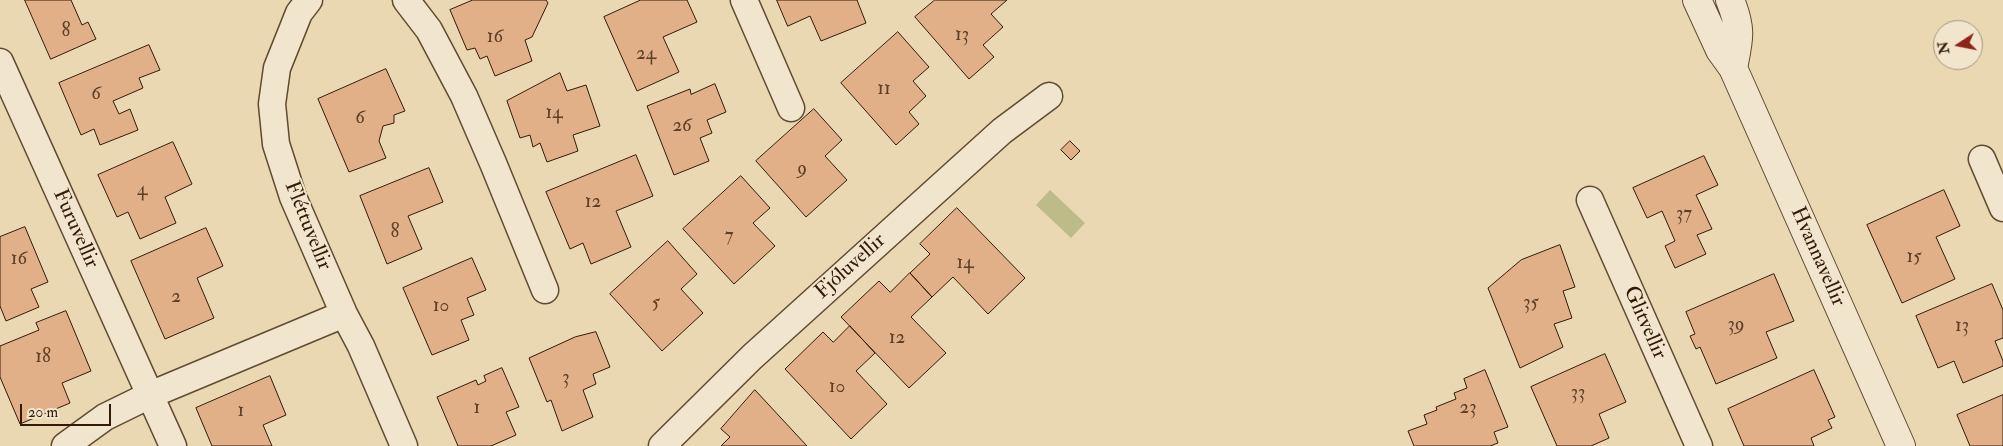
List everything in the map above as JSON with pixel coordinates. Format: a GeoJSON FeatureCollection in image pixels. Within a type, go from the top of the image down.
{"type":"FeatureCollection","features":[{"type":"Feature","properties":{"kind":"street","name":"Fléttuvellir"},"geometry":{"type":"LineString","coordinates":[[309,0],[298,13],[277,68],[272,104],[276,144],[293,197],[404,446]]}},
{"type":"Feature","properties":{"kind":"street"},"geometry":{"type":"LineString","coordinates":[[406,0],[429,30],[464,96],[545,290]]}},
{"type":"Feature","properties":{"kind":"street"},"geometry":{"type":"LineString","coordinates":[[744,0],[790,108]]}},
{"type":"Feature","properties":{"kind":"street","name":"Hvannavellir"},"geometry":{"type":"LineString","coordinates":[[1697,0],[1720,50],[1733,68],[1901,446]]}},
{"type":"Feature","properties":{"kind":"street"},"geometry":{"type":"LineString","coordinates":[[1730,0],[1739,26],[1739,39],[1733,68]]}},
{"type":"Feature","properties":{"kind":"street","name":"Furuvellir"},"geometry":{"type":"LineString","coordinates":[[0,62],[173,446]]}},
{"type":"Feature","properties":{"kind":"street","name":"Fjóluvellir"},"geometry":{"type":"LineString","coordinates":[[662,446],[774,337],[1002,131],[1049,96]]}},
{"type":"Feature","properties":{"kind":"street"},"geometry":{"type":"LineString","coordinates":[[1982,159],[2003,208]]}},
{"type":"Feature","properties":{"kind":"street","name":"Glitvellir"},"geometry":{"type":"LineString","coordinates":[[1590,200],[1699,446]]}},
{"type":"Feature","properties":{"kind":"street"},"geometry":{"type":"LineString","coordinates":[[65,446],[104,417],[150,395],[344,314]]}},
{"type":"Feature","properties":{"kind":"shaded area"},"geometry":{"type":"Polygon","coordinates":[[[1050,190],[1085,223],[1071,238],[1036,205],[1050,190]]]}},
{"type":"Feature","properties":{"kind":"building"},"geometry":{"type":"Polygon","coordinates":[[[25,0],[71,0],[82,25],[88,22],[96,39],[51,59],[25,0]]]}},
{"type":"Feature","properties":{"kind":"building"},"geometry":{"type":"Polygon","coordinates":[[[473,0],[546,0],[548,3],[532,37],[525,40],[532,61],[495,76],[487,56],[480,59],[475,48],[467,50],[450,10],[473,0]]]}},
{"type":"Feature","properties":{"kind":"building"},"geometry":{"type":"Polygon","coordinates":[[[641,0],[687,0],[697,22],[663,37],[679,72],[637,91],[604,17],[641,0]]]}},
{"type":"Feature","properties":{"kind":"building"},"geometry":{"type":"Polygon","coordinates":[[[777,0],[857,0],[866,23],[821,41],[810,16],[788,26],[777,0]]]}},
{"type":"Feature","properties":{"kind":"building"},"geometry":{"type":"Polygon","coordinates":[[[935,0],[1007,0],[991,14],[1003,27],[983,45],[994,57],[969,79],[915,17],[935,0]]]}},
{"type":"Feature","properties":{"kind":"building"},"geometry":{"type":"Polygon","coordinates":[[[898,32],[929,67],[913,81],[926,96],[909,112],[919,124],[896,145],[841,83],[898,32]]]}},
{"type":"Feature","properties":{"kind":"building"},"geometry":{"type":"Polygon","coordinates":[[[149,45],[160,70],[139,78],[143,88],[113,101],[119,114],[130,109],[138,130],[100,145],[94,129],[81,135],[59,83],[149,45]]]}},
{"type":"Feature","properties":{"kind":"building"},"geometry":{"type":"Polygon","coordinates":[[[386,69],[405,111],[394,115],[394,123],[383,126],[379,141],[386,158],[349,172],[318,99],[386,69]]]}},
{"type":"Feature","properties":{"kind":"building"},"geometry":{"type":"Polygon","coordinates":[[[560,73],[567,91],[586,85],[600,126],[573,135],[578,151],[547,162],[540,143],[533,147],[530,135],[520,138],[507,101],[560,73]]]}},
{"type":"Feature","properties":{"kind":"building"},"geometry":{"type":"Polygon","coordinates":[[[715,84],[726,112],[707,120],[712,133],[700,138],[709,161],[674,175],[647,106],[690,89],[691,94],[715,84]]]}},
{"type":"Feature","properties":{"kind":"building"},"geometry":{"type":"Polygon","coordinates":[[[814,109],[842,140],[825,156],[847,180],[806,217],[756,161],[814,109]]]}},
{"type":"Feature","properties":{"kind":"building"},"geometry":{"type":"Polygon","coordinates":[[[1070,141],[1080,151],[1071,160],[1061,150],[1070,141]]]}},
{"type":"Feature","properties":{"kind":"building"},"geometry":{"type":"Polygon","coordinates":[[[173,142],[192,184],[165,197],[176,223],[140,239],[128,212],[117,217],[98,175],[173,142]]]}},
{"type":"Feature","properties":{"kind":"building"},"geometry":{"type":"Polygon","coordinates":[[[636,155],[653,196],[616,211],[631,247],[591,264],[583,243],[570,249],[546,192],[636,155]]]}},
{"type":"Feature","properties":{"kind":"building"},"geometry":{"type":"Polygon","coordinates":[[[1704,156],[1718,185],[1696,195],[1712,229],[1697,235],[1706,254],[1675,268],[1665,246],[1675,241],[1662,211],[1647,218],[1633,188],[1704,156]]]}},
{"type":"Feature","properties":{"kind":"building"},"geometry":{"type":"Polygon","coordinates":[[[429,168],[443,202],[408,216],[422,249],[387,264],[360,196],[429,168]]]}},
{"type":"Feature","properties":{"kind":"building"},"geometry":{"type":"Polygon","coordinates":[[[741,176],[770,208],[753,223],[775,246],[734,284],[683,229],[741,176]]]}},
{"type":"Feature","properties":{"kind":"building"},"geometry":{"type":"Polygon","coordinates":[[[1944,190],[1960,226],[1936,237],[1955,279],[1902,303],[1867,225],[1944,190]]]}},
{"type":"Feature","properties":{"kind":"building"},"geometry":{"type":"Polygon","coordinates":[[[957,208],[1025,278],[988,314],[953,277],[932,297],[910,273],[930,254],[920,244],[957,208]]]}},
{"type":"Feature","properties":{"kind":"building"},"geometry":{"type":"Polygon","coordinates":[[[25,227],[48,282],[31,289],[39,307],[6,321],[0,306],[0,237],[25,227]]]}},
{"type":"Feature","properties":{"kind":"building"},"geometry":{"type":"Polygon","coordinates":[[[206,228],[223,266],[197,278],[214,318],[165,339],[131,261],[206,228]]]}},
{"type":"Feature","properties":{"kind":"building"},"geometry":{"type":"Polygon","coordinates":[[[668,241],[697,274],[681,289],[703,313],[662,351],[610,294],[668,241]]]}},
{"type":"Feature","properties":{"kind":"building"},"geometry":{"type":"Polygon","coordinates":[[[1560,245],[1575,287],[1563,291],[1572,318],[1554,324],[1563,347],[1520,368],[1488,288],[1521,260],[1560,245]]]}},
{"type":"Feature","properties":{"kind":"building"},"geometry":{"type":"Polygon","coordinates":[[[472,258],[486,290],[467,298],[474,315],[461,320],[469,340],[432,355],[403,288],[472,258]]]}},
{"type":"Feature","properties":{"kind":"building"},"geometry":{"type":"Polygon","coordinates":[[[910,273],[932,297],[911,317],[946,353],[909,388],[841,317],[879,281],[890,292],[910,273]]]}},
{"type":"Feature","properties":{"kind":"building"},"geometry":{"type":"Polygon","coordinates":[[[1774,274],[1794,321],[1766,332],[1777,358],[1716,384],[1700,347],[1696,349],[1690,336],[1695,334],[1686,312],[1774,274]]]}},
{"type":"Feature","properties":{"kind":"building"},"geometry":{"type":"Polygon","coordinates":[[[1992,284],[2003,310],[2003,338],[1995,341],[2003,361],[2003,366],[1963,383],[1954,361],[1938,368],[1916,316],[1992,284]]]}},
{"type":"Feature","properties":{"kind":"building"},"geometry":{"type":"Polygon","coordinates":[[[66,311],[91,371],[62,383],[70,403],[20,424],[0,377],[0,346],[39,330],[36,323],[66,311]]]}},
{"type":"Feature","properties":{"kind":"building"},"geometry":{"type":"Polygon","coordinates":[[[850,326],[875,353],[856,371],[887,404],[851,439],[785,369],[823,332],[833,342],[850,326]]]}},
{"type":"Feature","properties":{"kind":"building"},"geometry":{"type":"Polygon","coordinates":[[[596,332],[610,367],[593,374],[596,384],[583,390],[593,417],[562,431],[551,400],[547,402],[529,358],[575,337],[596,332]]]}},
{"type":"Feature","properties":{"kind":"building"},"geometry":{"type":"Polygon","coordinates":[[[1605,354],[1626,402],[1599,414],[1609,438],[1591,446],[1557,446],[1531,387],[1605,354]]]}},
{"type":"Feature","properties":{"kind":"building"},"geometry":{"type":"Polygon","coordinates":[[[502,368],[519,407],[506,412],[516,435],[491,446],[458,446],[437,397],[476,380],[478,385],[486,381],[484,376],[502,368]]]}},
{"type":"Feature","properties":{"kind":"building"},"geometry":{"type":"Polygon","coordinates":[[[1485,370],[1508,427],[1494,432],[1498,443],[1490,446],[1414,446],[1408,431],[1427,424],[1424,415],[1437,410],[1436,407],[1456,399],[1454,393],[1467,388],[1464,379],[1485,370]]]}},
{"type":"Feature","properties":{"kind":"building"},"geometry":{"type":"Polygon","coordinates":[[[1814,370],[1835,417],[1828,420],[1832,428],[1811,438],[1814,446],[1744,446],[1728,409],[1814,370]]]}},
{"type":"Feature","properties":{"kind":"building"},"geometry":{"type":"Polygon","coordinates":[[[270,376],[286,415],[263,425],[272,446],[212,446],[196,408],[270,376]]]}},
{"type":"Feature","properties":{"kind":"building"},"geometry":{"type":"Polygon","coordinates":[[[755,390],[807,446],[721,446],[730,437],[721,429],[755,390]]]}},
{"type":"Feature","properties":{"kind":"building"},"geometry":{"type":"Polygon","coordinates":[[[2003,395],[2003,446],[1970,446],[1957,415],[2003,395]]]}}]}
